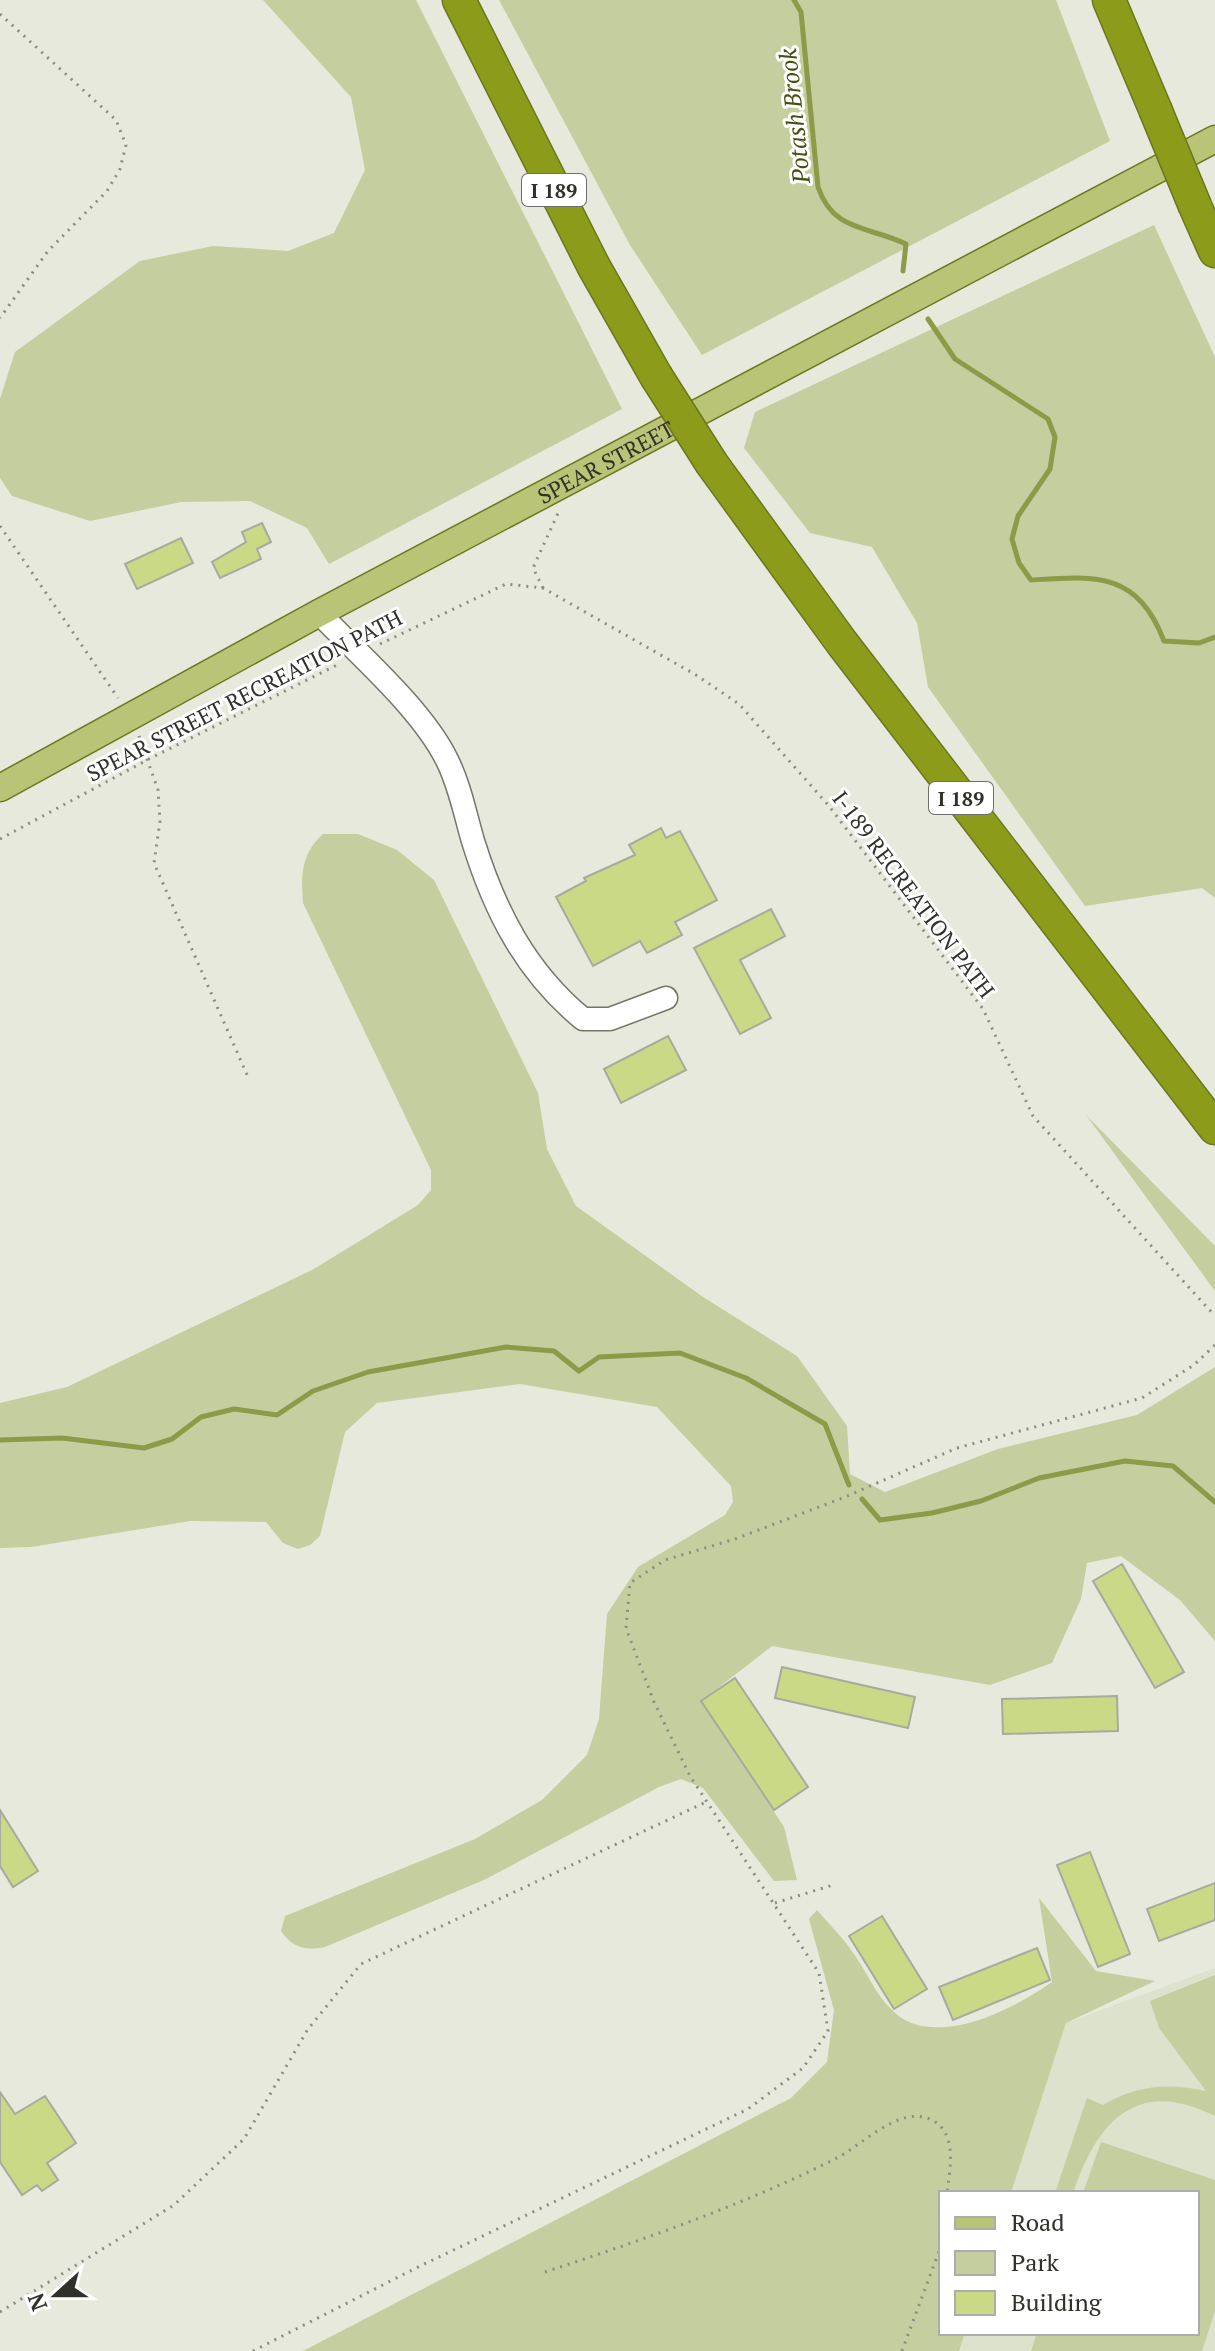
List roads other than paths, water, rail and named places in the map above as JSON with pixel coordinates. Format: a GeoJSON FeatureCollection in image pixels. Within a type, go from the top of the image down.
{"type":"FeatureCollection","features":[{"type":"Feature","properties":{"kind":"highway","name":"I 189"},"geometry":{"type":"LineString","coordinates":[[459,0],[589,258],[656,376],[712,464],[828,625],[1215,1128]]}},
{"type":"Feature","properties":{"kind":"highway"},"geometry":{"type":"LineString","coordinates":[[1109,0],[1215,251]]}},
{"type":"Feature","properties":{"kind":"main road","name":"SPEAR STREET"},"geometry":{"type":"LineString","coordinates":[[0,788],[131,719],[319,613],[1215,139]]}},
{"type":"Feature","properties":{"kind":"lane"},"geometry":{"type":"LineString","coordinates":[[319,613],[392,688],[446,758],[489,890],[515,944],[555,996],[583,1019],[610,1019],[666,998]]}},
{"type":"Feature","properties":{"kind":"waterway","name":"Potash Brook"},"geometry":{"type":"LineString","coordinates":[[794,0],[801,12],[818,187],[825,202],[843,220],[906,244],[903,271]]}},
{"type":"Feature","properties":{"kind":"waterway","name":"Potash Brook"},"geometry":{"type":"LineString","coordinates":[[928,319],[955,359],[1048,419],[1055,437],[1050,469],[1018,516],[1012,539],[1019,563],[1031,580],[1075,578],[1111,583],[1141,601],[1164,641],[1199,643],[1215,637]]}},
{"type":"Feature","properties":{"kind":"waterway"},"geometry":{"type":"LineString","coordinates":[[0,1440],[62,1438],[144,1448],[172,1439],[201,1417],[234,1409],[277,1415],[313,1391],[368,1372],[506,1347],[554,1351],[579,1371],[599,1357],[680,1353],[746,1378],[825,1424],[849,1485]]}},
{"type":"Feature","properties":{"kind":"waterway"},"geometry":{"type":"LineString","coordinates":[[862,1499],[880,1520],[932,1513],[981,1501],[1039,1478],[1125,1461],[1173,1466],[1215,1502]]}}]}
